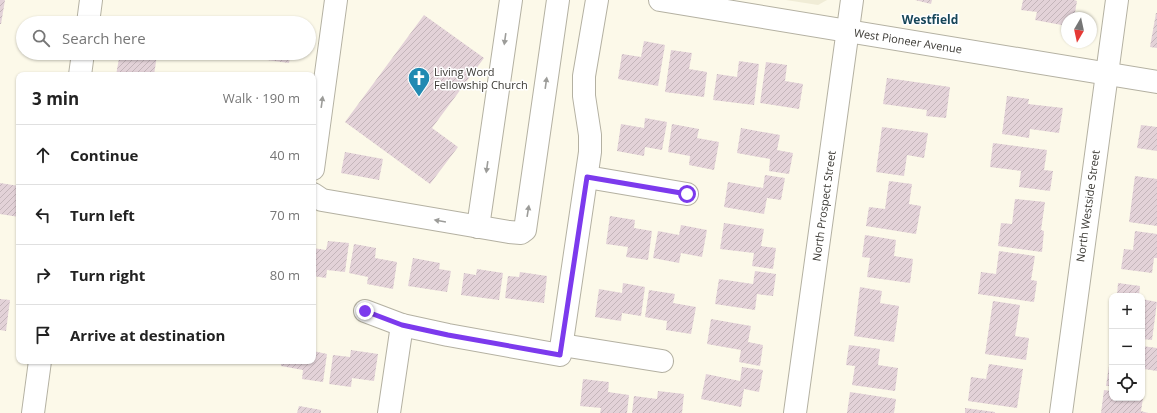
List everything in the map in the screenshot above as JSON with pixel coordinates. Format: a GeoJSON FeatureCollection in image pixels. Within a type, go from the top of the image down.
{"type":"FeatureCollection","features":[{"type":"Feature","properties":{"kind":"street"},"geometry":{"type":"LineString","coordinates":[[89,16],[91,0]]}},
{"type":"Feature","properties":{"kind":"street"},"geometry":{"type":"LineString","coordinates":[[316,147],[336,0]]}},
{"type":"Feature","properties":{"kind":"street"},"geometry":{"type":"LineString","coordinates":[[478,227],[511,0]]}},
{"type":"Feature","properties":{"kind":"street"},"geometry":{"type":"LineString","coordinates":[[316,196],[322,200],[478,227],[521,233],[525,230],[558,0]]}},
{"type":"Feature","properties":{"kind":"street"},"geometry":{"type":"LineString","coordinates":[[365,311],[402,325],[448,335],[560,355],[590,152],[590,135],[584,96],[584,76],[596,0]]}},
{"type":"Feature","properties":{"kind":"street","name":"West Pioneer Avenue"},"geometry":{"type":"LineString","coordinates":[[660,0],[1157,82]]}},
{"type":"Feature","properties":{"kind":"street","name":"North Prospect Street"},"geometry":{"type":"LineString","coordinates":[[795,413],[852,0]]}},
{"type":"Feature","properties":{"kind":"street","name":"North Westside Street"},"geometry":{"type":"LineString","coordinates":[[1061,413],[1117,0]]}},
{"type":"Feature","properties":{"kind":"street"},"geometry":{"type":"LineString","coordinates":[[80,72],[82,60]]}},
{"type":"Feature","properties":{"kind":"street"},"geometry":{"type":"LineString","coordinates":[[587,177],[687,194]]}},
{"type":"Feature","properties":{"kind":"street"},"geometry":{"type":"LineString","coordinates":[[389,413],[402,325]]}},
{"type":"Feature","properties":{"kind":"street"},"geometry":{"type":"LineString","coordinates":[[562,345],[662,361]]}},
{"type":"Feature","properties":{"kind":"street"},"geometry":{"type":"LineString","coordinates":[[33,413],[40,364]]}},
{"type":"Feature","properties":{"kind":"shaded area"},"geometry":{"type":"Polygon","coordinates":[[[786,0],[827,0],[818,5],[786,0]]]}},
{"type":"Feature","properties":{"kind":"building"},"geometry":{"type":"Polygon","coordinates":[[[0,0],[5,0],[1,24],[0,24],[0,0]]]}},
{"type":"Feature","properties":{"kind":"building"},"geometry":{"type":"Polygon","coordinates":[[[915,0],[932,0],[931,4],[915,0]]]}},
{"type":"Feature","properties":{"kind":"building"},"geometry":{"type":"Polygon","coordinates":[[[1023,0],[1077,1],[1075,12],[1061,12],[1061,25],[1035,20],[1037,12],[1021,10],[1023,0]]]}},
{"type":"Feature","properties":{"kind":"building"},"geometry":{"type":"Polygon","coordinates":[[[1157,13],[1157,48],[1150,47],[1157,13]]]}},
{"type":"Feature","properties":{"kind":"building"},"geometry":{"type":"Polygon","coordinates":[[[424,15],[484,58],[432,128],[458,147],[430,184],[345,122],[424,15]]]}},
{"type":"Feature","properties":{"kind":"building"},"geometry":{"type":"Polygon","coordinates":[[[644,41],[665,45],[658,86],[618,79],[622,54],[641,57],[644,41]]]}},
{"type":"Feature","properties":{"kind":"building"},"geometry":{"type":"Polygon","coordinates":[[[671,50],[692,53],[689,69],[707,72],[704,97],[665,92],[671,50]]]}},
{"type":"Feature","properties":{"kind":"building"},"geometry":{"type":"Polygon","coordinates":[[[119,60],[156,60],[154,72],[117,72],[119,60]]]}},
{"type":"Feature","properties":{"kind":"building"},"geometry":{"type":"Polygon","coordinates":[[[267,60],[290,60],[289,63],[267,60]]]}},
{"type":"Feature","properties":{"kind":"building"},"geometry":{"type":"Polygon","coordinates":[[[739,61],[759,64],[754,105],[713,100],[717,74],[737,77],[739,61]]]}},
{"type":"Feature","properties":{"kind":"building"},"geometry":{"type":"Polygon","coordinates":[[[766,62],[787,65],[785,81],[803,84],[799,109],[760,103],[766,62]]]}},
{"type":"Feature","properties":{"kind":"building"},"geometry":{"type":"Polygon","coordinates":[[[887,78],[950,87],[946,118],[926,116],[927,110],[883,104],[887,78]]]}},
{"type":"Feature","properties":{"kind":"building"},"geometry":{"type":"Polygon","coordinates":[[[1007,96],[1029,99],[1028,104],[1063,108],[1059,133],[1030,129],[1029,138],[1002,134],[1007,96]]]}},
{"type":"Feature","properties":{"kind":"building"},"geometry":{"type":"Polygon","coordinates":[[[645,118],[667,122],[662,150],[645,147],[644,156],[617,151],[621,124],[644,128],[645,118]]]}},
{"type":"Feature","properties":{"kind":"building"},"geometry":{"type":"Polygon","coordinates":[[[672,124],[699,129],[697,138],[719,142],[714,170],[689,165],[690,156],[668,152],[672,124]]]}},
{"type":"Feature","properties":{"kind":"building"},"geometry":{"type":"Polygon","coordinates":[[[1141,125],[1157,127],[1157,151],[1137,148],[1141,125]]]}},
{"type":"Feature","properties":{"kind":"building"},"geometry":{"type":"Polygon","coordinates":[[[882,127],[928,133],[924,158],[907,155],[904,176],[876,172],[882,127]]]}},
{"type":"Feature","properties":{"kind":"building"},"geometry":{"type":"Polygon","coordinates":[[[741,128],[780,135],[777,150],[793,153],[789,174],[769,171],[770,159],[737,153],[741,128]]]}},
{"type":"Feature","properties":{"kind":"building"},"geometry":{"type":"Polygon","coordinates":[[[993,143],[1047,150],[1044,170],[1053,171],[1050,191],[1019,187],[1021,171],[990,167],[993,143]]]}},
{"type":"Feature","properties":{"kind":"building"},"geometry":{"type":"Polygon","coordinates":[[[345,152],[383,159],[379,180],[341,173],[345,152]]]}},
{"type":"Feature","properties":{"kind":"building"},"geometry":{"type":"Polygon","coordinates":[[[765,175],[785,178],[781,200],[767,198],[764,214],[724,207],[728,182],[763,188],[765,175]]]}},
{"type":"Feature","properties":{"kind":"building"},"geometry":{"type":"Polygon","coordinates":[[[1135,176],[1157,179],[1157,226],[1129,222],[1135,176]]]}},
{"type":"Feature","properties":{"kind":"building"},"geometry":{"type":"Polygon","coordinates":[[[889,181],[912,184],[909,204],[921,206],[916,234],[866,226],[869,207],[885,209],[889,181]]]}},
{"type":"Feature","properties":{"kind":"building"},"geometry":{"type":"Polygon","coordinates":[[[0,183],[16,186],[16,217],[0,214],[0,183]]]}},
{"type":"Feature","properties":{"kind":"building"},"geometry":{"type":"Polygon","coordinates":[[[1015,199],[1045,202],[1041,230],[1044,231],[1042,252],[998,246],[1001,223],[1012,224],[1015,199]]]}},
{"type":"Feature","properties":{"kind":"building"},"geometry":{"type":"Polygon","coordinates":[[[610,216],[635,220],[634,228],[652,231],[648,260],[626,257],[628,247],[606,244],[610,216]]]}},
{"type":"Feature","properties":{"kind":"building"},"geometry":{"type":"Polygon","coordinates":[[[724,223],[764,229],[761,246],[776,248],[773,269],[752,266],[754,253],[720,249],[724,223]]]}},
{"type":"Feature","properties":{"kind":"building"},"geometry":{"type":"Polygon","coordinates":[[[681,225],[707,230],[702,257],[681,253],[679,263],[653,258],[658,231],[679,235],[681,225]]]}},
{"type":"Feature","properties":{"kind":"building"},"geometry":{"type":"Polygon","coordinates":[[[1135,231],[1157,234],[1157,258],[1154,258],[1152,273],[1121,269],[1124,249],[1133,250],[1135,231]]]}},
{"type":"Feature","properties":{"kind":"building"},"geometry":{"type":"Polygon","coordinates":[[[865,235],[896,240],[894,256],[913,259],[910,283],[867,277],[870,258],[862,257],[865,235]]]}},
{"type":"Feature","properties":{"kind":"building"},"geometry":{"type":"Polygon","coordinates":[[[328,241],[349,243],[345,272],[327,270],[326,278],[316,276],[316,248],[326,250],[328,241]]]}},
{"type":"Feature","properties":{"kind":"building"},"geometry":{"type":"Polygon","coordinates":[[[354,244],[376,248],[375,258],[397,262],[393,289],[367,284],[368,277],[349,273],[354,244]]]}},
{"type":"Feature","properties":{"kind":"building"},"geometry":{"type":"Polygon","coordinates":[[[999,251],[1035,256],[1031,280],[1037,281],[1034,302],[978,294],[981,272],[996,274],[999,251]]]}},
{"type":"Feature","properties":{"kind":"building"},"geometry":{"type":"Polygon","coordinates":[[[413,258],[440,263],[439,269],[451,271],[447,292],[408,286],[413,258]]]}},
{"type":"Feature","properties":{"kind":"building"},"geometry":{"type":"Polygon","coordinates":[[[477,269],[503,273],[499,300],[461,295],[464,273],[476,275],[477,269]]]}},
{"type":"Feature","properties":{"kind":"building"},"geometry":{"type":"Polygon","coordinates":[[[755,271],[776,274],[773,296],[757,294],[755,310],[715,304],[719,279],[753,284],[755,271]]]}},
{"type":"Feature","properties":{"kind":"building"},"geometry":{"type":"Polygon","coordinates":[[[520,272],[547,276],[544,303],[505,298],[508,276],[519,277],[520,272]]]}},
{"type":"Feature","properties":{"kind":"building"},"geometry":{"type":"Polygon","coordinates":[[[623,283],[645,287],[641,316],[622,313],[621,321],[595,317],[599,289],[622,293],[623,283]]]}},
{"type":"Feature","properties":{"kind":"building"},"geometry":{"type":"Polygon","coordinates":[[[1118,283],[1140,286],[1139,293],[1117,293],[1118,283]]]}},
{"type":"Feature","properties":{"kind":"building"},"geometry":{"type":"Polygon","coordinates":[[[860,287],[882,291],[880,303],[899,306],[894,342],[854,336],[860,287]]]}},
{"type":"Feature","properties":{"kind":"building"},"geometry":{"type":"Polygon","coordinates":[[[649,290],[675,294],[673,303],[696,307],[691,334],[666,330],[667,321],[645,317],[649,290]]]}},
{"type":"Feature","properties":{"kind":"building"},"geometry":{"type":"Polygon","coordinates":[[[0,299],[10,300],[6,331],[0,330],[0,299]]]}},
{"type":"Feature","properties":{"kind":"building"},"geometry":{"type":"Polygon","coordinates":[[[1145,300],[1157,302],[1152,340],[1145,339],[1145,300]]]}},
{"type":"Feature","properties":{"kind":"building"},"geometry":{"type":"Polygon","coordinates":[[[993,301],[1020,305],[1015,336],[1029,338],[1026,360],[985,354],[993,301]]]}},
{"type":"Feature","properties":{"kind":"building"},"geometry":{"type":"Polygon","coordinates":[[[711,319],[751,326],[748,342],[763,345],[760,366],[739,362],[741,350],[707,344],[711,319]]]}},
{"type":"Feature","properties":{"kind":"building"},"geometry":{"type":"Polygon","coordinates":[[[849,345],[880,349],[878,365],[898,368],[895,391],[852,385],[855,366],[846,365],[849,345]]]}},
{"type":"Feature","properties":{"kind":"building"},"geometry":{"type":"Polygon","coordinates":[[[1145,346],[1157,348],[1157,371],[1145,369],[1145,346]]]}},
{"type":"Feature","properties":{"kind":"building"},"geometry":{"type":"Polygon","coordinates":[[[351,350],[378,354],[374,381],[352,378],[351,387],[329,384],[333,355],[350,357],[351,350]]]}},
{"type":"Feature","properties":{"kind":"building"},"geometry":{"type":"Polygon","coordinates":[[[316,352],[327,354],[323,382],[302,379],[303,370],[281,366],[281,364],[316,364],[316,352]]]}},
{"type":"Feature","properties":{"kind":"building"},"geometry":{"type":"Polygon","coordinates":[[[989,364],[1023,369],[1017,408],[968,401],[971,377],[986,379],[989,364]]]}},
{"type":"Feature","properties":{"kind":"building"},"geometry":{"type":"Polygon","coordinates":[[[1109,366],[1109,386],[1106,386],[1109,366]]]}},
{"type":"Feature","properties":{"kind":"building"},"geometry":{"type":"Polygon","coordinates":[[[742,367],[763,370],[759,392],[744,389],[741,407],[701,399],[706,374],[740,381],[742,367]]]}},
{"type":"Feature","properties":{"kind":"building"},"geometry":{"type":"Polygon","coordinates":[[[583,379],[609,382],[608,392],[629,395],[627,413],[600,413],[601,408],[580,406],[583,379]]]}},
{"type":"Feature","properties":{"kind":"building"},"geometry":{"type":"Polygon","coordinates":[[[1104,390],[1109,391],[1109,401],[1143,401],[1141,411],[1148,413],[1101,413],[1104,390]]]}},
{"type":"Feature","properties":{"kind":"building"},"geometry":{"type":"Polygon","coordinates":[[[658,391],[684,394],[682,413],[632,413],[634,396],[657,399],[658,391]]]}},
{"type":"Feature","properties":{"kind":"building"},"geometry":{"type":"Polygon","coordinates":[[[850,392],[896,399],[894,413],[847,413],[850,392]]]}},
{"type":"Feature","properties":{"kind":"building"},"geometry":{"type":"Polygon","coordinates":[[[299,406],[321,410],[321,413],[297,413],[299,406]]]}},
{"type":"Feature","properties":{"kind":"building"},"geometry":{"type":"Polygon","coordinates":[[[965,408],[995,412],[995,413],[965,413],[965,408]]]}},
{"type":"Feature","properties":{"kind":"place","name":"Living Word Fellowship Church"},"geometry":{"type":"Point","coordinates":[419,98]}},
{"type":"Feature","properties":{"kind":"district","name":"Westfield"},"geometry":{"type":"Point","coordinates":[930,20]}},
{"type":"Feature","properties":{"kind":"route"},"geometry":{"type":"LineString","coordinates":[[365,311],[402,325],[448,335],[560,355],[587,177],[687,194]]}}]}
